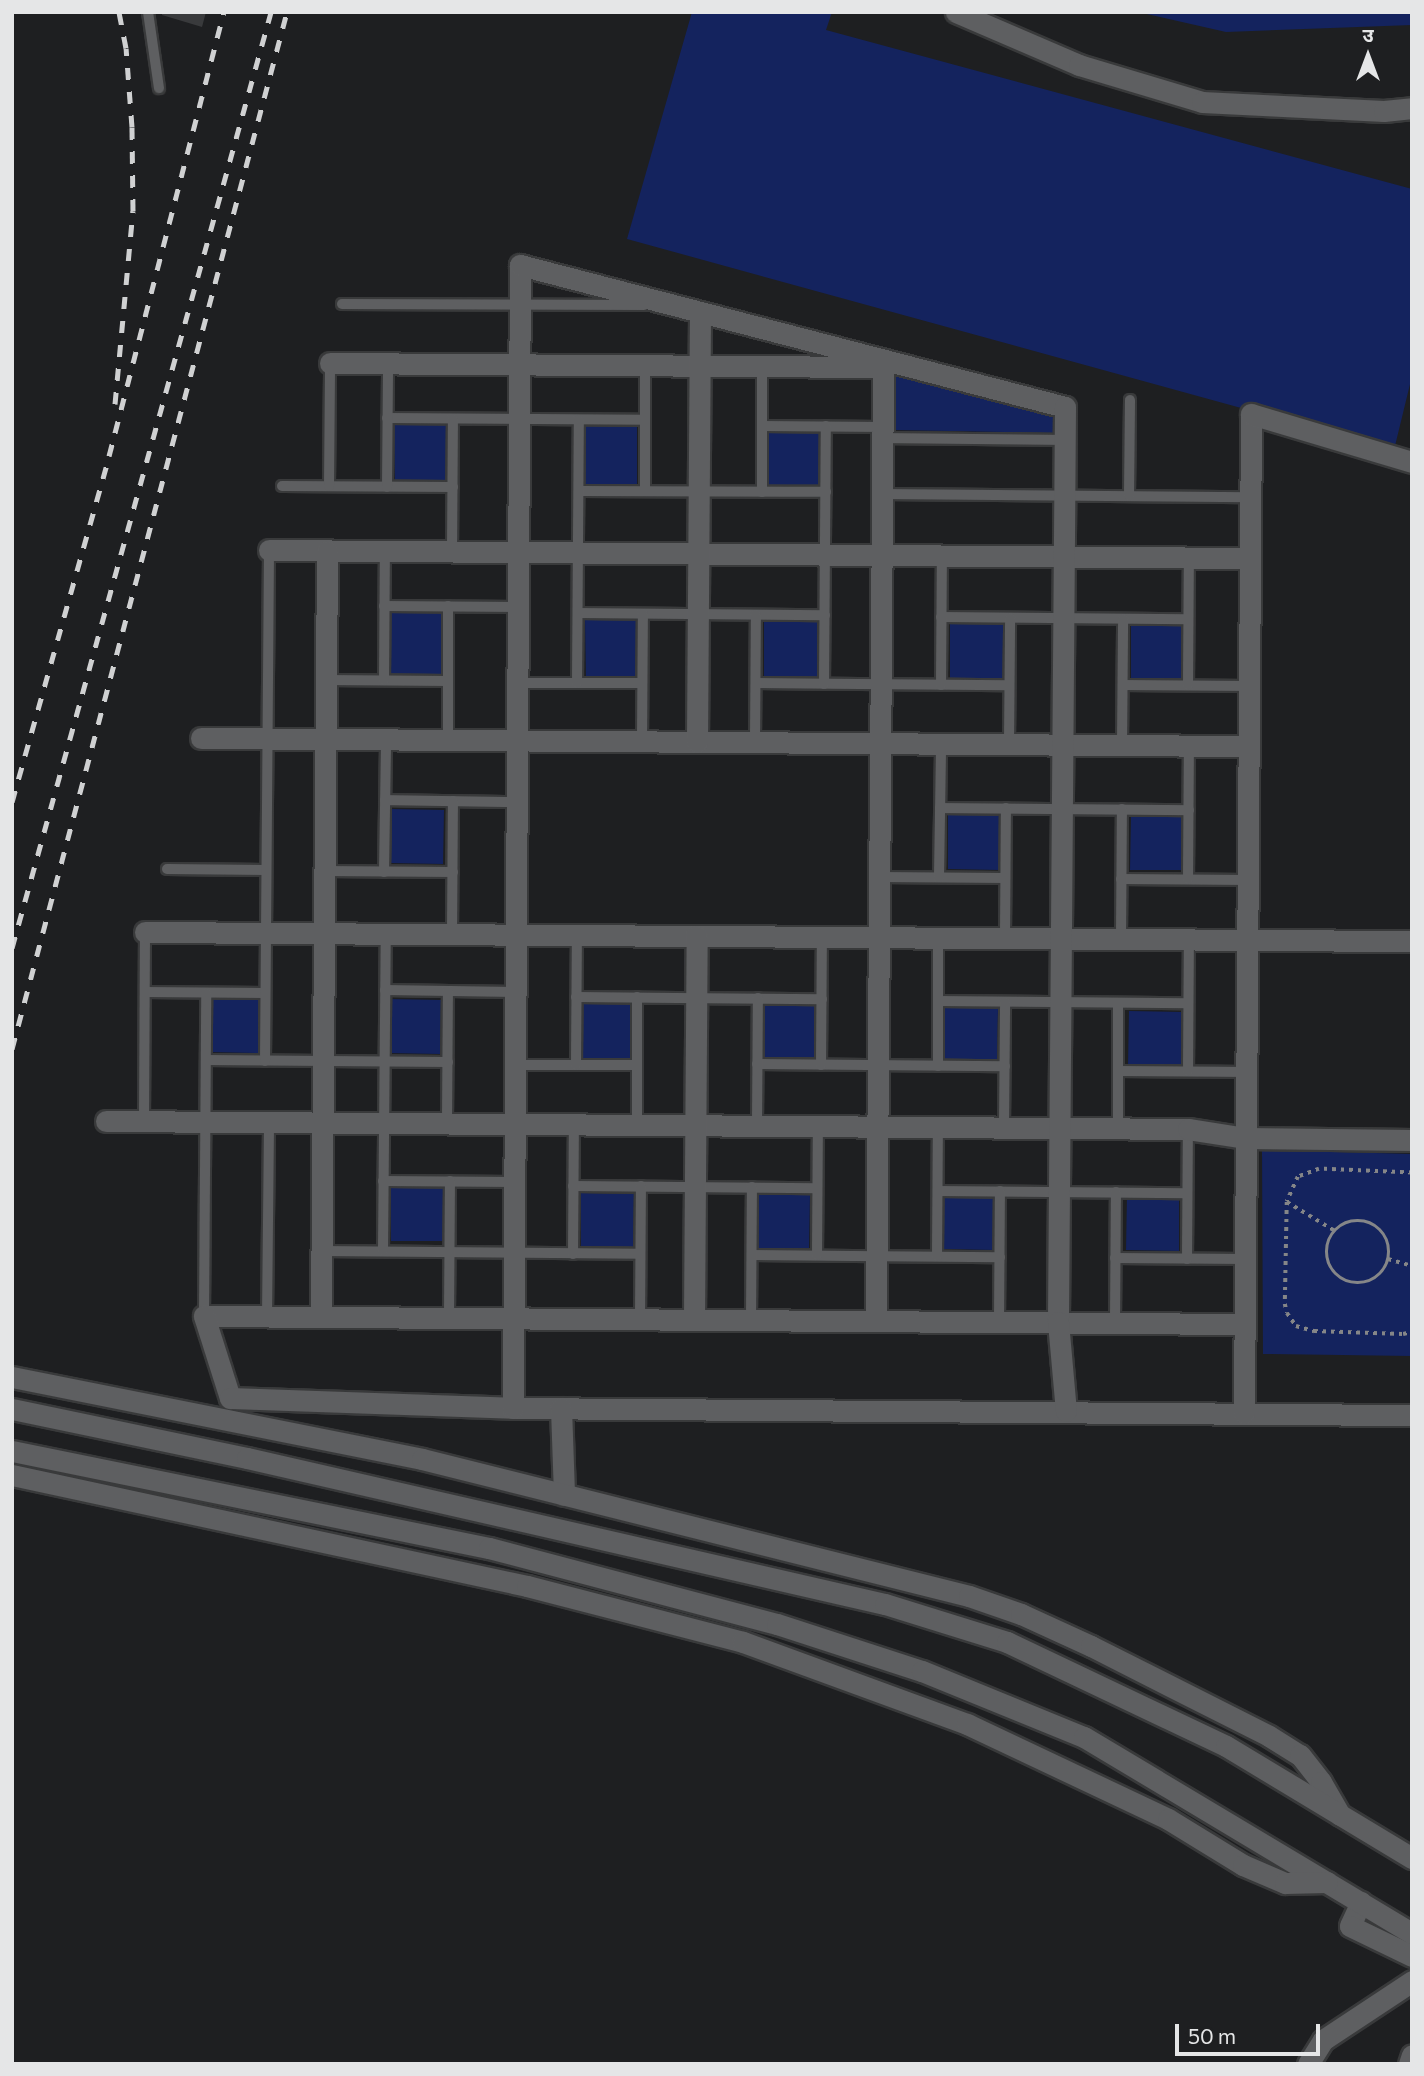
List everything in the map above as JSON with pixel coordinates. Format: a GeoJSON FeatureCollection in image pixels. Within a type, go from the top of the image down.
{"type":"FeatureCollection","features":[{"type":"Feature","properties":{"kind":"street"},"geometry":{"type":"LineString","coordinates":[[956,12],[1079,65],[1202,102],[1384,111],[1412,108]]}},
{"type":"Feature","properties":{"kind":"street"},"geometry":{"type":"LineString","coordinates":[[513,1408],[520,265],[883,364],[1065,407],[1058,1322],[1066,1411]]}},
{"type":"Feature","properties":{"kind":"street"},"geometry":{"type":"LineString","coordinates":[[697,742],[700,312]]}},
{"type":"Feature","properties":{"kind":"street"},"geometry":{"type":"LineString","coordinates":[[330,363],[645,366],[883,364]]}},
{"type":"Feature","properties":{"kind":"street"},"geometry":{"type":"LineString","coordinates":[[876,1321],[883,364]]}},
{"type":"Feature","properties":{"kind":"street"},"geometry":{"type":"LineString","coordinates":[[1244,1413],[1251,414],[1412,462]]}},
{"type":"Feature","properties":{"kind":"street"},"geometry":{"type":"LineString","coordinates":[[269,550],[1250,558]]}},
{"type":"Feature","properties":{"kind":"street"},"geometry":{"type":"LineString","coordinates":[[321,1317],[327,551]]}},
{"type":"Feature","properties":{"kind":"street"},"geometry":{"type":"LineString","coordinates":[[201,738],[1249,746]]}},
{"type":"Feature","properties":{"kind":"street"},"geometry":{"type":"LineString","coordinates":[[145,932],[1412,941]]}},
{"type":"Feature","properties":{"kind":"street"},"geometry":{"type":"LineString","coordinates":[[694,1320],[697,936]]}},
{"type":"Feature","properties":{"kind":"street"},"geometry":{"type":"LineString","coordinates":[[106,1121],[1188,1129],[1246,1138],[1412,1140]]}},
{"type":"Feature","properties":{"kind":"street"},"geometry":{"type":"LineString","coordinates":[[1244,1324],[204,1316],[230,1398],[513,1408],[1412,1415]]}},
{"type":"Feature","properties":{"kind":"street"},"geometry":{"type":"LineString","coordinates":[[12,1377],[422,1459],[956,1593],[1021,1614],[1103,1652],[1300,1755],[1321,1782],[1341,1816]]}},
{"type":"Feature","properties":{"kind":"street"},"geometry":{"type":"LineString","coordinates":[[561,1408],[564,1495]]}},
{"type":"Feature","properties":{"kind":"street"},"geometry":{"type":"LineString","coordinates":[[12,1409],[247,1458],[885,1604],[1007,1642],[1226,1746],[1412,1858]]}},
{"type":"Feature","properties":{"kind":"street"},"geometry":{"type":"LineString","coordinates":[[12,1451],[489,1548],[777,1624],[922,1671],[1084,1737],[1412,1933]]}},
{"type":"Feature","properties":{"kind":"street"},"geometry":{"type":"LineString","coordinates":[[12,1475],[527,1586],[743,1642],[967,1724],[1168,1819],[1243,1865],[1275,1879],[1285,1883],[1327,1882]]}},
{"type":"Feature","properties":{"kind":"street"},"geometry":{"type":"LineString","coordinates":[[1361,1902],[1350,1926],[1412,1956]]}},
{"type":"Feature","properties":{"kind":"street"},"geometry":{"type":"LineString","coordinates":[[1308,2064],[1323,2040],[1412,1981]]}},
{"type":"Feature","properties":{"kind":"street"},"geometry":{"type":"LineString","coordinates":[[1409,2064],[1412,2055]]}},
{"type":"Feature","properties":{"kind":"lane"},"geometry":{"type":"LineString","coordinates":[[148,12],[159,88]]}},
{"type":"Feature","properties":{"kind":"lane"},"geometry":{"type":"LineString","coordinates":[[342,304],[673,305]]}},
{"type":"Feature","properties":{"kind":"lane"},"geometry":{"type":"LineString","coordinates":[[329,486],[330,363]]}},
{"type":"Feature","properties":{"kind":"lane"},"geometry":{"type":"LineString","coordinates":[[387,487],[388,364]]}},
{"type":"Feature","properties":{"kind":"lane"},"geometry":{"type":"LineString","coordinates":[[645,366],[645,491]]}},
{"type":"Feature","properties":{"kind":"lane"},"geometry":{"type":"LineString","coordinates":[[762,366],[762,492]]}},
{"type":"Feature","properties":{"kind":"lane"},"geometry":{"type":"LineString","coordinates":[[1129,496],[1130,400]]}},
{"type":"Feature","properties":{"kind":"lane"},"geometry":{"type":"LineString","coordinates":[[387,418],[645,420]]}},
{"type":"Feature","properties":{"kind":"lane"},"geometry":{"type":"LineString","coordinates":[[452,552],[453,419]]}},
{"type":"Feature","properties":{"kind":"lane"},"geometry":{"type":"LineString","coordinates":[[577,683],[579,420]]}},
{"type":"Feature","properties":{"kind":"lane"},"geometry":{"type":"LineString","coordinates":[[762,426],[826,426],[883,432],[1065,439]]}},
{"type":"Feature","properties":{"kind":"lane"},"geometry":{"type":"LineString","coordinates":[[824,684],[826,426]]}},
{"type":"Feature","properties":{"kind":"lane"},"geometry":{"type":"LineString","coordinates":[[282,486],[453,487]]}},
{"type":"Feature","properties":{"kind":"lane"},"geometry":{"type":"LineString","coordinates":[[579,491],[826,492]]}},
{"type":"Feature","properties":{"kind":"lane"},"geometry":{"type":"LineString","coordinates":[[882,494],[1251,497]]}},
{"type":"Feature","properties":{"kind":"lane"},"geometry":{"type":"LineString","coordinates":[[265,1061],[269,550]]}},
{"type":"Feature","properties":{"kind":"lane"},"geometry":{"type":"LineString","coordinates":[[384,680],[385,551]]}},
{"type":"Feature","properties":{"kind":"lane"},"geometry":{"type":"LineString","coordinates":[[941,685],[942,555]]}},
{"type":"Feature","properties":{"kind":"lane"},"geometry":{"type":"LineString","coordinates":[[1188,685],[1189,557]]}},
{"type":"Feature","properties":{"kind":"lane"},"geometry":{"type":"LineString","coordinates":[[384,606],[518,607]]}},
{"type":"Feature","properties":{"kind":"lane"},"geometry":{"type":"LineString","coordinates":[[447,740],[448,606]]}},
{"type":"Feature","properties":{"kind":"lane"},"geometry":{"type":"LineString","coordinates":[[578,613],[825,615]]}},
{"type":"Feature","properties":{"kind":"lane"},"geometry":{"type":"LineString","coordinates":[[642,742],[643,614]]}},
{"type":"Feature","properties":{"kind":"lane"},"geometry":{"type":"LineString","coordinates":[[755,743],[756,615]]}},
{"type":"Feature","properties":{"kind":"lane"},"geometry":{"type":"LineString","coordinates":[[941,617],[1188,619]]}},
{"type":"Feature","properties":{"kind":"lane"},"geometry":{"type":"LineString","coordinates":[[1009,744],[1010,618]]}},
{"type":"Feature","properties":{"kind":"lane"},"geometry":{"type":"LineString","coordinates":[[1122,746],[1124,619]]}},
{"type":"Feature","properties":{"kind":"lane"},"geometry":{"type":"LineString","coordinates":[[326,680],[448,681]]}},
{"type":"Feature","properties":{"kind":"lane"},"geometry":{"type":"LineString","coordinates":[[517,683],[642,683]]}},
{"type":"Feature","properties":{"kind":"lane"},"geometry":{"type":"LineString","coordinates":[[756,683],[1009,685]]}},
{"type":"Feature","properties":{"kind":"lane"},"geometry":{"type":"LineString","coordinates":[[1123,685],[1249,686]]}},
{"type":"Feature","properties":{"kind":"lane"},"geometry":{"type":"LineString","coordinates":[[384,872],[386,740]]}},
{"type":"Feature","properties":{"kind":"lane"},"geometry":{"type":"LineString","coordinates":[[939,877],[941,744]]}},
{"type":"Feature","properties":{"kind":"lane"},"geometry":{"type":"LineString","coordinates":[[1188,879],[1189,746]]}},
{"type":"Feature","properties":{"kind":"lane"},"geometry":{"type":"LineString","coordinates":[[385,800],[516,802]]}},
{"type":"Feature","properties":{"kind":"lane"},"geometry":{"type":"LineString","coordinates":[[452,934],[453,801]]}},
{"type":"Feature","properties":{"kind":"lane"},"geometry":{"type":"LineString","coordinates":[[940,808],[1188,810]]}},
{"type":"Feature","properties":{"kind":"lane"},"geometry":{"type":"LineString","coordinates":[[1005,938],[1006,808]]}},
{"type":"Feature","properties":{"kind":"lane"},"geometry":{"type":"LineString","coordinates":[[1121,939],[1122,809]]}},
{"type":"Feature","properties":{"kind":"lane"},"geometry":{"type":"LineString","coordinates":[[167,869],[266,870]]}},
{"type":"Feature","properties":{"kind":"lane"},"geometry":{"type":"LineString","coordinates":[[324,871],[453,872]]}},
{"type":"Feature","properties":{"kind":"lane"},"geometry":{"type":"LineString","coordinates":[[879,877],[1005,878]]}},
{"type":"Feature","properties":{"kind":"lane"},"geometry":{"type":"LineString","coordinates":[[1121,878],[1248,880]]}},
{"type":"Feature","properties":{"kind":"lane"},"geometry":{"type":"LineString","coordinates":[[144,1121],[145,932]]}},
{"type":"Feature","properties":{"kind":"lane"},"geometry":{"type":"LineString","coordinates":[[383,1251],[386,933]]}},
{"type":"Feature","properties":{"kind":"lane"},"geometry":{"type":"LineString","coordinates":[[576,1065],[577,935]]}},
{"type":"Feature","properties":{"kind":"lane"},"geometry":{"type":"LineString","coordinates":[[821,1065],[822,937]]}},
{"type":"Feature","properties":{"kind":"lane"},"geometry":{"type":"LineString","coordinates":[[937,1066],[938,938]]}},
{"type":"Feature","properties":{"kind":"lane"},"geometry":{"type":"LineString","coordinates":[[1188,940],[1188,1071]]}},
{"type":"Feature","properties":{"kind":"lane"},"geometry":{"type":"LineString","coordinates":[[385,990],[515,992]]}},
{"type":"Feature","properties":{"kind":"lane"},"geometry":{"type":"LineString","coordinates":[[447,1123],[448,991]]}},
{"type":"Feature","properties":{"kind":"lane"},"geometry":{"type":"LineString","coordinates":[[145,992],[265,993]]}},
{"type":"Feature","properties":{"kind":"lane"},"geometry":{"type":"LineString","coordinates":[[204,1316],[206,993]]}},
{"type":"Feature","properties":{"kind":"lane"},"geometry":{"type":"LineString","coordinates":[[576,997],[822,999]]}},
{"type":"Feature","properties":{"kind":"lane"},"geometry":{"type":"LineString","coordinates":[[636,1125],[637,997]]}},
{"type":"Feature","properties":{"kind":"lane"},"geometry":{"type":"LineString","coordinates":[[757,1126],[758,998]]}},
{"type":"Feature","properties":{"kind":"lane"},"geometry":{"type":"LineString","coordinates":[[937,1001],[1188,1003]]}},
{"type":"Feature","properties":{"kind":"lane"},"geometry":{"type":"LineString","coordinates":[[1004,1127],[1005,1002]]}},
{"type":"Feature","properties":{"kind":"lane"},"geometry":{"type":"LineString","coordinates":[[1118,1003],[1118,1128]]}},
{"type":"Feature","properties":{"kind":"lane"},"geometry":{"type":"LineString","coordinates":[[206,1060],[448,1062]]}},
{"type":"Feature","properties":{"kind":"lane"},"geometry":{"type":"LineString","coordinates":[[757,1064],[1005,1066]]}},
{"type":"Feature","properties":{"kind":"lane"},"geometry":{"type":"LineString","coordinates":[[514,1065],[637,1065]]}},
{"type":"Feature","properties":{"kind":"lane"},"geometry":{"type":"LineString","coordinates":[[1118,1071],[1246,1072]]}},
{"type":"Feature","properties":{"kind":"lane"},"geometry":{"type":"LineString","coordinates":[[267,1317],[269,1122]]}},
{"type":"Feature","properties":{"kind":"lane"},"geometry":{"type":"LineString","coordinates":[[573,1254],[574,1124]]}},
{"type":"Feature","properties":{"kind":"lane"},"geometry":{"type":"LineString","coordinates":[[817,1255],[818,1126]]}},
{"type":"Feature","properties":{"kind":"lane"},"geometry":{"type":"LineString","coordinates":[[937,1256],[938,1127]]}},
{"type":"Feature","properties":{"kind":"lane"},"geometry":{"type":"LineString","coordinates":[[1187,1259],[1188,1129]]}},
{"type":"Feature","properties":{"kind":"lane"},"geometry":{"type":"LineString","coordinates":[[383,1181],[513,1182]]}},
{"type":"Feature","properties":{"kind":"lane"},"geometry":{"type":"LineString","coordinates":[[449,1318],[450,1181]]}},
{"type":"Feature","properties":{"kind":"lane"},"geometry":{"type":"LineString","coordinates":[[573,1186],[817,1188]]}},
{"type":"Feature","properties":{"kind":"lane"},"geometry":{"type":"LineString","coordinates":[[640,1320],[641,1186]]}},
{"type":"Feature","properties":{"kind":"lane"},"geometry":{"type":"LineString","coordinates":[[751,1320],[752,1187]]}},
{"type":"Feature","properties":{"kind":"lane"},"geometry":{"type":"LineString","coordinates":[[937,1191],[1187,1193]]}},
{"type":"Feature","properties":{"kind":"lane"},"geometry":{"type":"LineString","coordinates":[[999,1322],[1000,1191]]}},
{"type":"Feature","properties":{"kind":"lane"},"geometry":{"type":"LineString","coordinates":[[1115,1323],[1116,1192]]}},
{"type":"Feature","properties":{"kind":"lane"},"geometry":{"type":"LineString","coordinates":[[321,1251],[640,1254]]}},
{"type":"Feature","properties":{"kind":"lane"},"geometry":{"type":"LineString","coordinates":[[752,1255],[1000,1256]]}},
{"type":"Feature","properties":{"kind":"lane"},"geometry":{"type":"LineString","coordinates":[[1115,1258],[1245,1259]]}},
{"type":"Feature","properties":{"kind":"path"},"geometry":{"type":"LineString","coordinates":[[1412,1173],[1309,1171],[1298,1177],[1286,1202],[1285,1304],[1286,1313],[1296,1326],[1324,1333],[1412,1332]]}},
{"type":"Feature","properties":{"kind":"path"},"geometry":{"type":"LineString","coordinates":[[1286,1202],[1335,1231]]}},
{"type":"Feature","properties":{"kind":"path"},"geometry":{"type":"LineString","coordinates":[[1352,1221],[1372,1224],[1386,1239],[1388,1259],[1377,1276],[1368,1281],[1347,1281],[1338,1276],[1327,1259],[1329,1239],[1335,1231],[1352,1221]]}},
{"type":"Feature","properties":{"kind":"path"},"geometry":{"type":"LineString","coordinates":[[1388,1259],[1412,1266]]}},
{"type":"Feature","properties":{"kind":"shaded area"},"geometry":{"type":"Polygon","coordinates":[[[692,12],[832,12],[826,30],[1412,189],[1412,376],[1394,450],[627,239],[692,12]]]}},
{"type":"Feature","properties":{"kind":"shaded area"},"geometry":{"type":"Polygon","coordinates":[[[1138,12],[1412,12],[1412,25],[1226,32],[1138,12]]]}},
{"type":"Feature","properties":{"kind":"shaded area"},"geometry":{"type":"Polygon","coordinates":[[[894,367],[1058,412],[1059,433],[894,430],[894,367]]]}},
{"type":"Feature","properties":{"kind":"shaded area"},"geometry":{"type":"Polygon","coordinates":[[[394,423],[447,423],[447,484],[395,485],[394,423]]]}},
{"type":"Feature","properties":{"kind":"shaded area"},"geometry":{"type":"Polygon","coordinates":[[[585,426],[637,426],[637,487],[585,488],[585,426]]]}},
{"type":"Feature","properties":{"kind":"shaded area"},"geometry":{"type":"Polygon","coordinates":[[[768,428],[821,428],[821,490],[768,490],[768,428]]]}},
{"type":"Feature","properties":{"kind":"shaded area"},"geometry":{"type":"Polygon","coordinates":[[[389,612],[442,612],[442,674],[390,674],[389,612]]]}},
{"type":"Feature","properties":{"kind":"shaded area"},"geometry":{"type":"Polygon","coordinates":[[[638,618],[638,680],[586,680],[585,619],[638,618]]]}},
{"type":"Feature","properties":{"kind":"shaded area"},"geometry":{"type":"Polygon","coordinates":[[[817,618],[817,680],[764,681],[764,619],[817,618]]]}},
{"type":"Feature","properties":{"kind":"shaded area"},"geometry":{"type":"Polygon","coordinates":[[[1131,622],[1183,622],[1183,683],[1131,683],[1131,622]]]}},
{"type":"Feature","properties":{"kind":"shaded area"},"geometry":{"type":"Polygon","coordinates":[[[950,624],[1003,624],[1003,679],[950,678],[950,624]]]}},
{"type":"Feature","properties":{"kind":"shaded area"},"geometry":{"type":"Polygon","coordinates":[[[391,809],[444,810],[443,864],[390,863],[391,809]]]}},
{"type":"Feature","properties":{"kind":"shaded area"},"geometry":{"type":"Polygon","coordinates":[[[948,815],[1001,815],[1000,870],[948,869],[948,815]]]}},
{"type":"Feature","properties":{"kind":"shaded area"},"geometry":{"type":"Polygon","coordinates":[[[1131,816],[1184,816],[1183,870],[1130,870],[1131,816]]]}},
{"type":"Feature","properties":{"kind":"shaded area"},"geometry":{"type":"Polygon","coordinates":[[[208,998],[261,998],[260,1053],[208,1052],[208,998]]]}},
{"type":"Feature","properties":{"kind":"shaded area"},"geometry":{"type":"Polygon","coordinates":[[[388,999],[441,1000],[440,1054],[387,1053],[388,999]]]}},
{"type":"Feature","properties":{"kind":"shaded area"},"geometry":{"type":"Polygon","coordinates":[[[581,1004],[634,1004],[633,1059],[580,1058],[581,1004]]]}},
{"type":"Feature","properties":{"kind":"shaded area"},"geometry":{"type":"Polygon","coordinates":[[[764,1004],[816,1005],[816,1059],[763,1059],[764,1004]]]}},
{"type":"Feature","properties":{"kind":"shaded area"},"geometry":{"type":"Polygon","coordinates":[[[945,1007],[998,1008],[997,1062],[944,1062],[945,1007]]]}},
{"type":"Feature","properties":{"kind":"shaded area"},"geometry":{"type":"Polygon","coordinates":[[[1129,1011],[1182,1012],[1181,1066],[1128,1066],[1129,1011]]]}},
{"type":"Feature","properties":{"kind":"shaded area"},"geometry":{"type":"Polygon","coordinates":[[[1262,1150],[1412,1154],[1412,1356],[1263,1354],[1262,1150]]]}},
{"type":"Feature","properties":{"kind":"shaded area"},"geometry":{"type":"Polygon","coordinates":[[[391,1186],[444,1187],[443,1241],[391,1241],[391,1186]]]}},
{"type":"Feature","properties":{"kind":"shaded area"},"geometry":{"type":"Polygon","coordinates":[[[581,1193],[634,1194],[633,1248],[581,1248],[581,1193]]]}},
{"type":"Feature","properties":{"kind":"shaded area"},"geometry":{"type":"Polygon","coordinates":[[[757,1194],[810,1194],[809,1248],[757,1248],[757,1194]]]}},
{"type":"Feature","properties":{"kind":"shaded area"},"geometry":{"type":"Polygon","coordinates":[[[944,1195],[996,1195],[996,1250],[943,1249],[944,1195]]]}},
{"type":"Feature","properties":{"kind":"shaded area"},"geometry":{"type":"Polygon","coordinates":[[[1127,1196],[1179,1196],[1179,1251],[1126,1250],[1127,1196]]]}},
{"type":"Feature","properties":{"kind":"building"},"geometry":{"type":"Polygon","coordinates":[[[162,12],[206,12],[202,27],[162,15],[162,12]]]}},
{"type":"Feature","properties":{"kind":"railway"},"geometry":{"type":"LineString","coordinates":[[115,404],[133,211],[132,127],[126,48],[119,12]]}},
{"type":"Feature","properties":{"kind":"railway"},"geometry":{"type":"LineString","coordinates":[[12,802],[109,456],[224,12]]}},
{"type":"Feature","properties":{"kind":"railway"},"geometry":{"type":"LineString","coordinates":[[12,948],[271,12]]}},
{"type":"Feature","properties":{"kind":"railway"},"geometry":{"type":"LineString","coordinates":[[12,1049],[287,12]]}}]}
